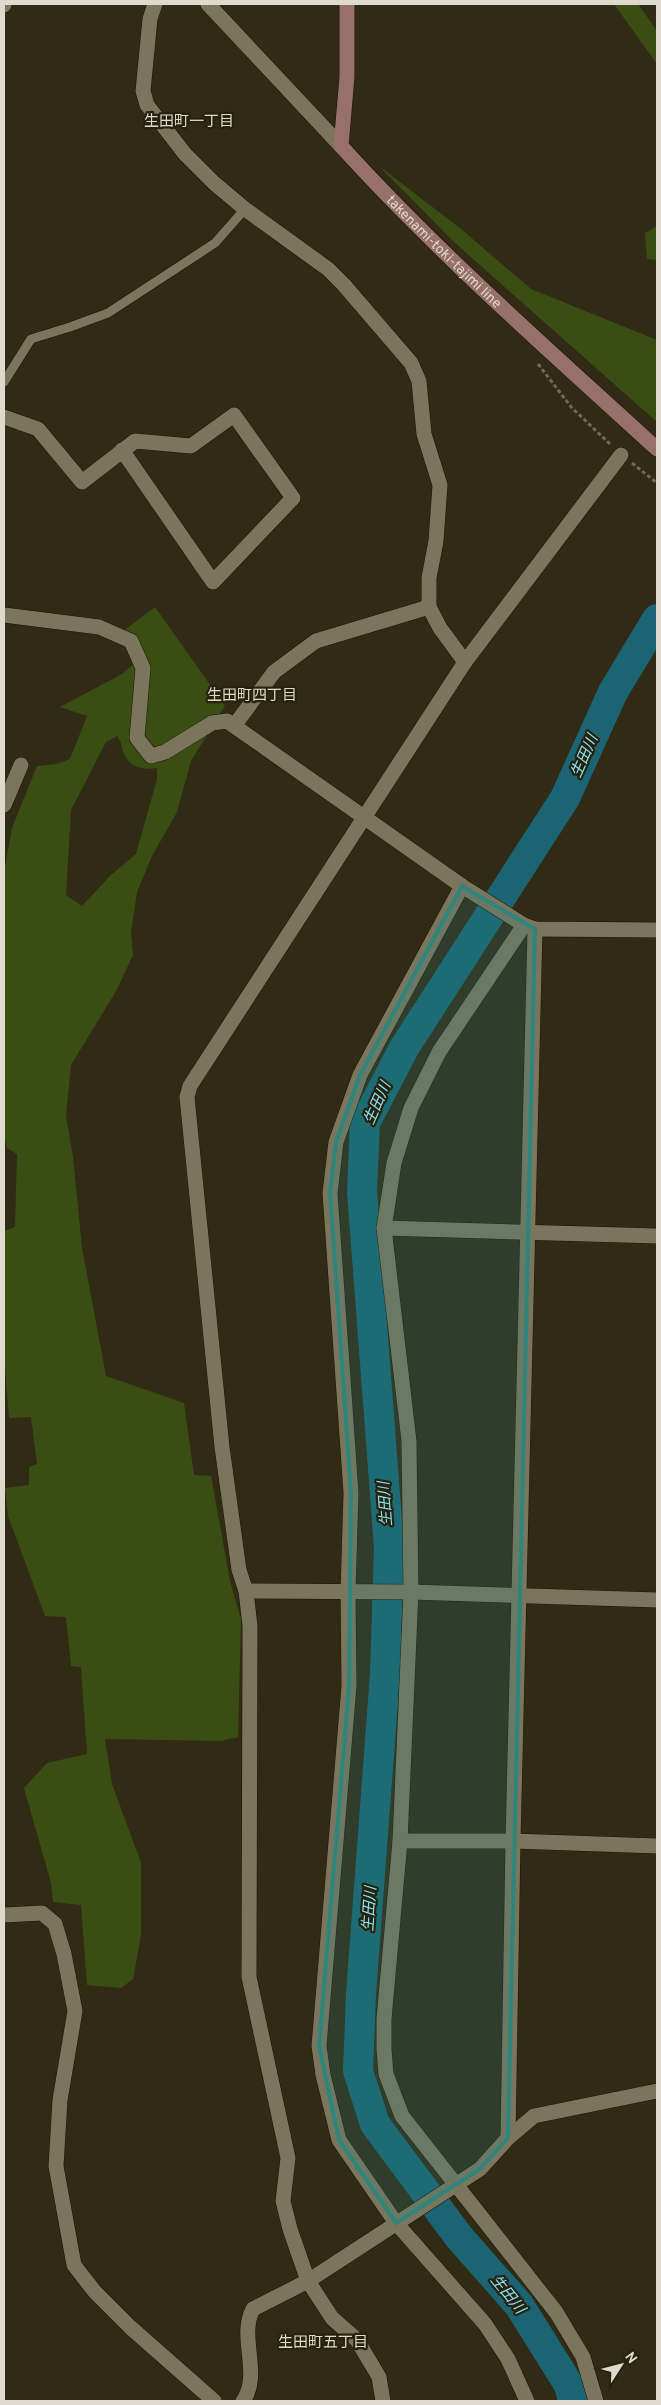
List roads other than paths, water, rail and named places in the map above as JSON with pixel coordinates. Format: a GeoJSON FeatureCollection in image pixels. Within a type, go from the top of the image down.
{"type":"FeatureCollection","features":[{"type":"Feature","properties":{"kind":"main road"},"geometry":{"type":"LineString","coordinates":[[341,146],[347,77],[347,4]]}},
{"type":"Feature","properties":{"kind":"main road","name":"takenami-toki-tajimi line"},"geometry":{"type":"LineString","coordinates":[[341,146],[396,207],[474,283],[657,449]]}},
{"type":"Feature","properties":{"kind":"street"},"geometry":{"type":"LineString","coordinates":[[155,4],[150,18],[143,91],[147,105],[185,154],[245,209],[328,269],[412,363],[419,381],[424,434],[440,485],[436,541],[428,578],[429,607],[440,628],[464,662]]}},
{"type":"Feature","properties":{"kind":"street"},"geometry":{"type":"LineString","coordinates":[[208,4],[341,146]]}},
{"type":"Feature","properties":{"kind":"street"},"geometry":{"type":"LineString","coordinates":[[4,417],[38,429],[82,482],[122,450],[135,440],[191,446],[234,415],[293,498],[213,582],[122,450]]}},
{"type":"Feature","properties":{"kind":"street"},"geometry":{"type":"LineString","coordinates":[[383,2401],[379,2377],[357,2340],[332,2318],[308,2281],[290,2229],[283,2201],[288,2158],[249,1977],[250,1626],[246,1591],[239,1570],[222,1447],[186,1097],[190,1086],[464,662],[621,455]]}},
{"type":"Feature","properties":{"kind":"street"},"geometry":{"type":"LineString","coordinates":[[234,726],[274,672],[316,641],[429,607]]}},
{"type":"Feature","properties":{"kind":"street"},"geometry":{"type":"LineString","coordinates":[[4,614],[99,626],[132,641],[143,668],[137,738],[151,756],[165,752],[212,722],[227,721],[462,886],[530,927],[657,930]]}},
{"type":"Feature","properties":{"kind":"street"},"geometry":{"type":"LineString","coordinates":[[4,805],[21,765]]}},
{"type":"Feature","properties":{"kind":"street"},"geometry":{"type":"LineString","coordinates":[[462,886],[360,1075],[336,1142],[330,1193],[351,1493],[348,1592],[349,1686],[319,2046],[322,2075],[339,2140],[396,2223],[485,2324],[508,2359],[528,2401]]}},
{"type":"Feature","properties":{"kind":"street"},"geometry":{"type":"LineString","coordinates":[[530,927],[439,1052],[411,1108],[394,1163],[384,1228],[409,1441],[411,1592],[400,1841],[384,2019],[386,2074],[402,2116],[560,2320],[583,2358],[596,2401]]}},
{"type":"Feature","properties":{"kind":"street"},"geometry":{"type":"LineString","coordinates":[[508,2138],[513,1841],[529,1233],[530,927]]}},
{"type":"Feature","properties":{"kind":"street"},"geometry":{"type":"LineString","coordinates":[[384,1228],[657,1236]]}},
{"type":"Feature","properties":{"kind":"street"},"geometry":{"type":"LineString","coordinates":[[246,1591],[411,1592],[657,1600]]}},
{"type":"Feature","properties":{"kind":"street"},"geometry":{"type":"LineString","coordinates":[[400,1841],[513,1841],[657,1846]]}},
{"type":"Feature","properties":{"kind":"street"},"geometry":{"type":"LineString","coordinates":[[4,1915],[42,1913],[55,1924],[64,1954],[75,2011],[60,2100],[56,2166],[74,2265],[95,2292],[130,2328],[214,2401]]}},
{"type":"Feature","properties":{"kind":"street"},"geometry":{"type":"LineString","coordinates":[[243,2401],[248,2394],[251,2379],[248,2318],[253,2309],[308,2281],[480,2170],[508,2138],[534,2116],[657,2091]]}},
{"type":"Feature","properties":{"kind":"lane"},"geometry":{"type":"LineString","coordinates":[[4,382],[31,339],[108,313],[215,243],[245,209]]}},
{"type":"Feature","properties":{"kind":"waterway","name":"生田川"},"geometry":{"type":"LineString","coordinates":[[573,2401],[569,2385],[519,2305],[459,2237],[375,2124],[358,2071],[361,1994],[385,1674],[389,1547],[362,1192],[365,1123],[404,1048],[565,798],[613,692],[657,619]]}},
{"type":"Feature","properties":{"kind":"district","name":"生田町一丁目"},"geometry":{"type":"Point","coordinates":[189,121]}},
{"type":"Feature","properties":{"kind":"district","name":"生田町四丁目"},"geometry":{"type":"Point","coordinates":[252,695]}},
{"type":"Feature","properties":{"kind":"district","name":"生田町五丁目"},"geometry":{"type":"Point","coordinates":[323,2342]}}]}
